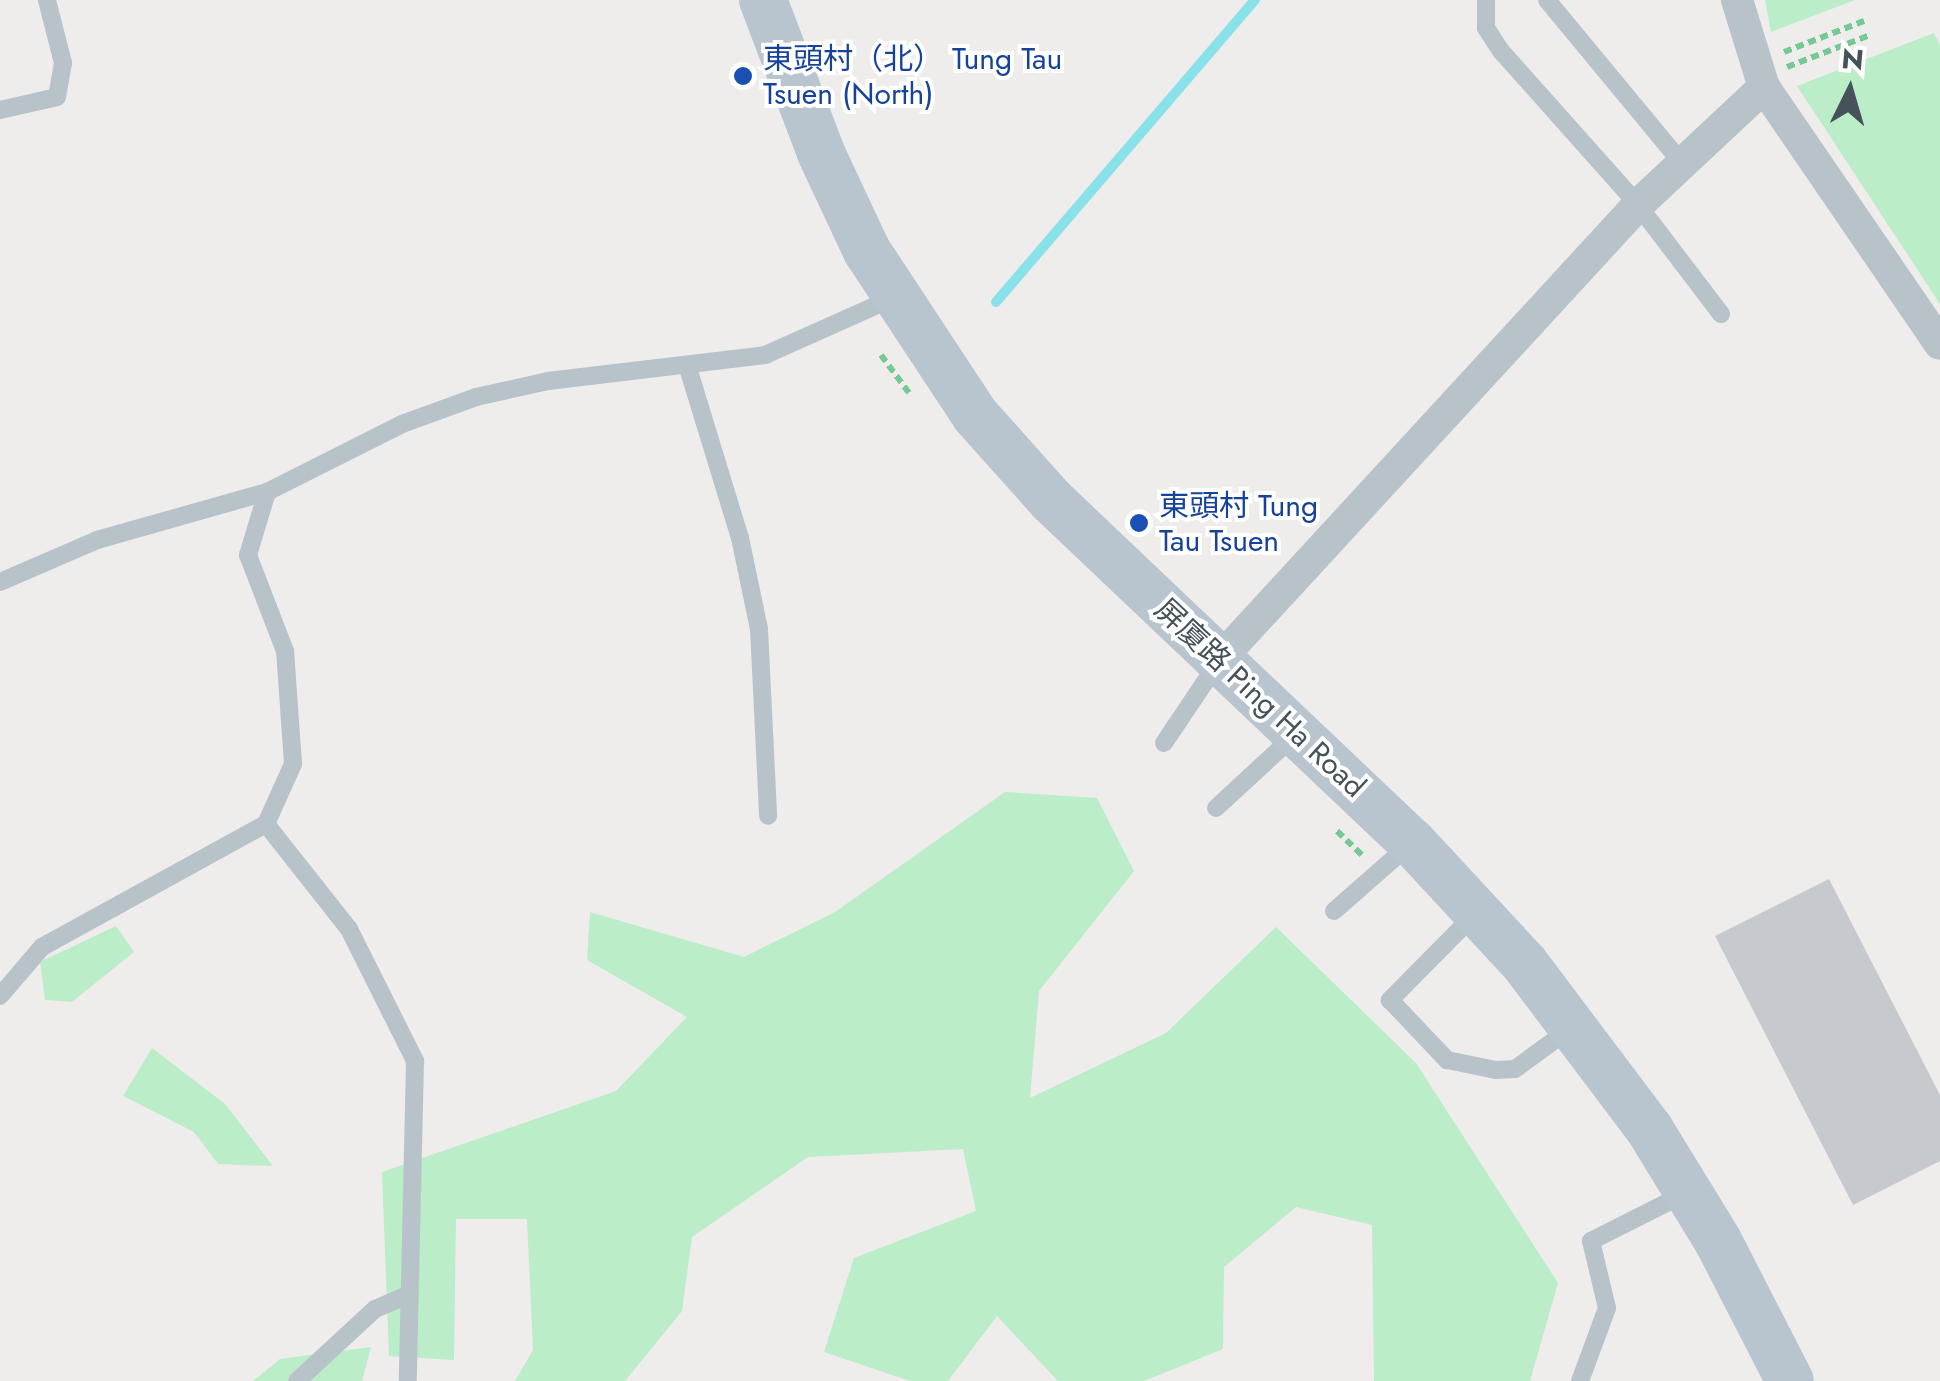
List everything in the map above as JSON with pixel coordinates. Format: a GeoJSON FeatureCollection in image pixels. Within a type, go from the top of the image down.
{"type":"FeatureCollection","features":[{"type":"Feature","properties":{"kind":"street","name":"屏廈路 Ping Ha Road"},"geometry":{"type":"LineString","coordinates":[[763,0],[836,186],[893,297],[1010,456],[1297,734],[1395,857],[1478,911],[1576,1025],[1689,1191],[1790,1381]]}},
{"type":"Feature","properties":{"kind":"street"},"geometry":{"type":"LineString","coordinates":[[1736,0],[1760,76],[1940,344]]}},
{"type":"Feature","properties":{"kind":"street"},"geometry":{"type":"LineString","coordinates":[[1219,660],[1760,76]]}},
{"type":"Feature","properties":{"kind":"lane"},"geometry":{"type":"LineString","coordinates":[[0,110],[58,97],[64,63],[46,0]]}},
{"type":"Feature","properties":{"kind":"lane"},"geometry":{"type":"LineString","coordinates":[[1486,0],[1486,28],[1500,50],[1638,205],[1720,314]]}},
{"type":"Feature","properties":{"kind":"lane"},"geometry":{"type":"LineString","coordinates":[[1547,0],[1680,161]]}},
{"type":"Feature","properties":{"kind":"lane"},"geometry":{"type":"LineString","coordinates":[[0,582],[98,540],[268,492],[402,424],[476,398],[548,381],[688,368],[806,341],[893,297]]}},
{"type":"Feature","properties":{"kind":"lane"},"geometry":{"type":"LineString","coordinates":[[688,368],[740,538],[759,628],[768,816]]}},
{"type":"Feature","properties":{"kind":"lane"},"geometry":{"type":"LineString","coordinates":[[0,996],[42,947],[266,824],[293,764],[285,651],[248,555],[268,492]]}},
{"type":"Feature","properties":{"kind":"lane"},"geometry":{"type":"LineString","coordinates":[[1164,744],[1219,660]]}},
{"type":"Feature","properties":{"kind":"lane"},"geometry":{"type":"LineString","coordinates":[[1216,808],[1297,734]]}},
{"type":"Feature","properties":{"kind":"lane"},"geometry":{"type":"LineString","coordinates":[[266,824],[349,929],[415,1061],[406,1296],[408,1381]]}},
{"type":"Feature","properties":{"kind":"lane"},"geometry":{"type":"LineString","coordinates":[[1334,911],[1395,857]]}},
{"type":"Feature","properties":{"kind":"lane"},"geometry":{"type":"LineString","coordinates":[[1478,911],[1390,1000],[1447,1060],[1496,1070],[1516,1068],[1576,1025]]}},
{"type":"Feature","properties":{"kind":"lane"},"geometry":{"type":"LineString","coordinates":[[1580,1381],[1607,1308],[1591,1240],[1689,1191]]}},
{"type":"Feature","properties":{"kind":"lane"},"geometry":{"type":"LineString","coordinates":[[297,1381],[375,1308],[406,1296]]}},
{"type":"Feature","properties":{"kind":"path"},"geometry":{"type":"LineString","coordinates":[[1760,76],[1864,21]]}},
{"type":"Feature","properties":{"kind":"path"},"geometry":{"type":"LineString","coordinates":[[1760,76],[1870,35]]}},
{"type":"Feature","properties":{"kind":"path"},"geometry":{"type":"LineString","coordinates":[[881,355],[912,397]]}},
{"type":"Feature","properties":{"kind":"path"},"geometry":{"type":"LineString","coordinates":[[1323,816],[1395,857]]}},
{"type":"Feature","properties":{"kind":"green space"},"geometry":{"type":"Polygon","coordinates":[[[1765,0],[1855,0],[1771,32],[1765,0]]]}},
{"type":"Feature","properties":{"kind":"green space"},"geometry":{"type":"Polygon","coordinates":[[[1934,33],[1940,45],[1940,304],[1797,86],[1934,33]]]}},
{"type":"Feature","properties":{"kind":"green space"},"geometry":{"type":"Polygon","coordinates":[[[1005,792],[1097,798],[1134,871],[1039,991],[1030,1098],[1166,1033],[1276,927],[1416,1063],[1558,1283],[1530,1381],[1374,1381],[1372,1225],[1296,1207],[1224,1267],[1223,1349],[1144,1381],[1058,1381],[997,1316],[948,1381],[910,1381],[824,1352],[854,1258],[976,1211],[963,1149],[808,1157],[692,1237],[682,1311],[625,1381],[515,1381],[533,1350],[527,1219],[456,1219],[454,1360],[389,1356],[382,1172],[616,1091],[687,1017],[587,960],[590,912],[744,957],[835,912],[1005,792]]]}},
{"type":"Feature","properties":{"kind":"green space"},"geometry":{"type":"Polygon","coordinates":[[[116,926],[134,952],[72,1002],[45,1000],[40,962],[116,926]]]}},
{"type":"Feature","properties":{"kind":"green space"},"geometry":{"type":"Polygon","coordinates":[[[152,1048],[225,1104],[273,1166],[218,1164],[194,1132],[123,1096],[152,1048]]]}},
{"type":"Feature","properties":{"kind":"green space"},"geometry":{"type":"Polygon","coordinates":[[[371,1347],[362,1381],[253,1381],[280,1359],[371,1347]]]}},
{"type":"Feature","properties":{"kind":"building"},"geometry":{"type":"Polygon","coordinates":[[[1829,879],[1940,1095],[1940,1161],[1853,1205],[1715,936],[1829,879]]]}},
{"type":"Feature","properties":{"kind":"waterway"},"geometry":{"type":"LineString","coordinates":[[996,302],[1255,0]]}},
{"type":"Feature","properties":{"kind":"place","name":"東頭村（北） Tung Tau Tsuen (North)"},"geometry":{"type":"Point","coordinates":[743,76]}},
{"type":"Feature","properties":{"kind":"place","name":"東頭村 Tung Tau Tsuen"},"geometry":{"type":"Point","coordinates":[1139,523]}}]}
